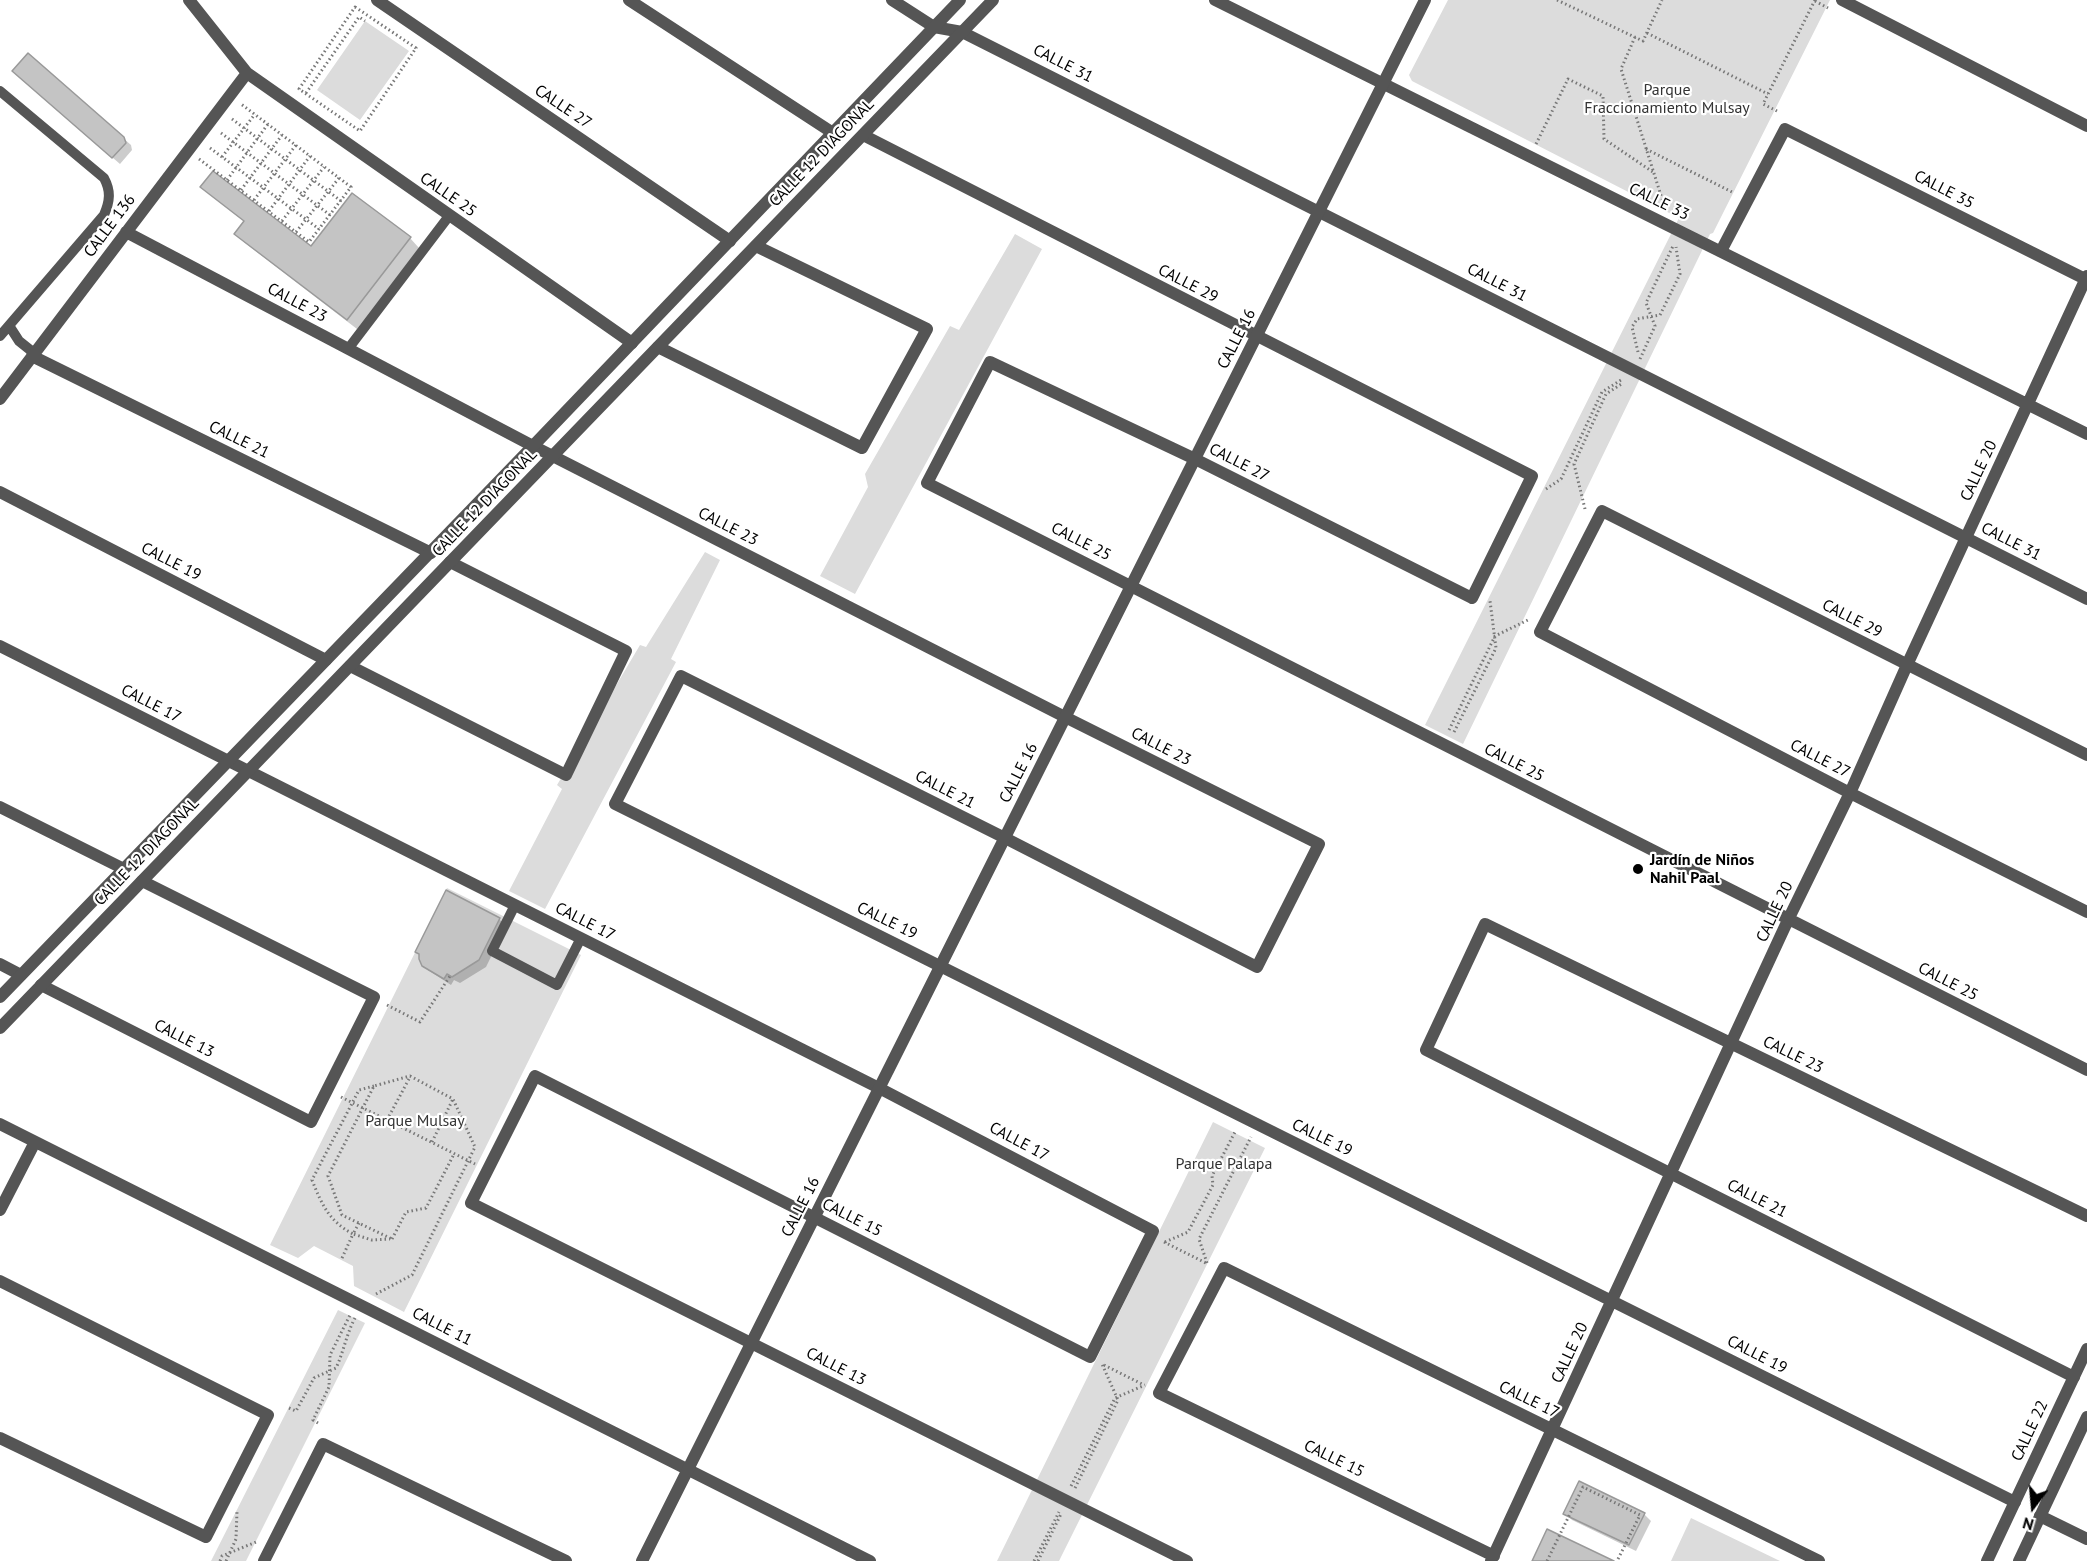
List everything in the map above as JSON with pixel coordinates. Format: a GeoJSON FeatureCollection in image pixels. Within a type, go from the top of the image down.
{"type":"FeatureCollection","features":[{"type":"Feature","properties":{"kind":"street","name":"CALLE 25"},"geometry":{"type":"LineString","coordinates":[[189,0],[247,73],[632,343]]}},
{"type":"Feature","properties":{"kind":"street","name":"CALLE 27"},"geometry":{"type":"LineString","coordinates":[[377,0],[730,241]]}},
{"type":"Feature","properties":{"kind":"street"},"geometry":{"type":"LineString","coordinates":[[629,0],[833,133]]}},
{"type":"Feature","properties":{"kind":"street","name":"CALLE 31"},"geometry":{"type":"LineString","coordinates":[[892,0],[934,27],[962,32],[2087,598]]}},
{"type":"Feature","properties":{"kind":"street","name":"CALLE 12 DIAGONAL"},"geometry":{"type":"LineString","coordinates":[[0,997],[431,552],[960,0]]}},
{"type":"Feature","properties":{"kind":"street","name":"CALLE 12 DIAGONAL"},"geometry":{"type":"LineString","coordinates":[[0,1028],[993,0]]}},
{"type":"Feature","properties":{"kind":"street","name":"CALLE 33"},"geometry":{"type":"LineString","coordinates":[[1215,0],[2087,434]]}},
{"type":"Feature","properties":{"kind":"street","name":"CALLE 16"},"geometry":{"type":"LineString","coordinates":[[642,1561],[1425,0]]}},
{"type":"Feature","properties":{"kind":"street"},"geometry":{"type":"LineString","coordinates":[[1842,0],[2087,126]]}},
{"type":"Feature","properties":{"kind":"street","name":"CALLE 136"},"geometry":{"type":"LineString","coordinates":[[0,399],[247,73]]}},
{"type":"Feature","properties":{"kind":"street","name":"CALLE 35"},"geometry":{"type":"LineString","coordinates":[[1721,251],[1785,129],[2086,279]]}},
{"type":"Feature","properties":{"kind":"street","name":"CALLE 29"},"geometry":{"type":"LineString","coordinates":[[863,135],[1532,476],[1472,598]]}},
{"type":"Feature","properties":{"kind":"street","name":"CALLE 23"},"geometry":{"type":"LineString","coordinates":[[126,232],[533,446],[1319,844],[1257,967]]}},
{"type":"Feature","properties":{"kind":"street"},"geometry":{"type":"LineString","coordinates":[[658,347],[862,448],[927,329],[756,246]]}},
{"type":"Feature","properties":{"kind":"street","name":"CALLE 20"},"geometry":{"type":"LineString","coordinates":[[1493,1558],[1788,920],[1850,793],[2086,279]]}},
{"type":"Feature","properties":{"kind":"street","name":"CALLE 21"},"geometry":{"type":"LineString","coordinates":[[33,355],[431,552]]}},
{"type":"Feature","properties":{"kind":"street","name":"CALLE 27"},"geometry":{"type":"LineString","coordinates":[[927,483],[990,362],[1195,459],[1472,598]]}},
{"type":"Feature","properties":{"kind":"street","name":"CALLE 25"},"geometry":{"type":"LineString","coordinates":[[927,483],[2087,1070]]}},
{"type":"Feature","properties":{"kind":"street","name":"CALLE 19"},"geometry":{"type":"LineString","coordinates":[[0,492],[326,660]]}},
{"type":"Feature","properties":{"kind":"street","name":"CALLE 29"},"geometry":{"type":"LineString","coordinates":[[1540,632],[1602,511],[2087,755]]}},
{"type":"Feature","properties":{"kind":"street"},"geometry":{"type":"LineString","coordinates":[[350,666],[566,775],[626,651],[450,562]]}},
{"type":"Feature","properties":{"kind":"street","name":"CALLE 27"},"geometry":{"type":"LineString","coordinates":[[1540,632],[1850,793],[2087,912]]}},
{"type":"Feature","properties":{"kind":"street","name":"CALLE 17"},"geometry":{"type":"LineString","coordinates":[[0,646],[879,1088],[1153,1231],[1090,1357]]}},
{"type":"Feature","properties":{"kind":"street","name":"CALLE 21"},"geometry":{"type":"LineString","coordinates":[[681,676],[1257,967]]}},
{"type":"Feature","properties":{"kind":"street","name":"CALLE 19"},"geometry":{"type":"LineString","coordinates":[[681,676],[615,804],[2015,1502]]}},
{"type":"Feature","properties":{"kind":"street"},"geometry":{"type":"LineString","coordinates":[[0,807],[124,869]]}},
{"type":"Feature","properties":{"kind":"street","name":"CALLE 13"},"geometry":{"type":"LineString","coordinates":[[41,985],[311,1122],[374,997],[142,881]]}},
{"type":"Feature","properties":{"kind":"street","name":"CALLE 23"},"geometry":{"type":"LineString","coordinates":[[1426,1050],[1485,924],[2087,1216]]}},
{"type":"Feature","properties":{"kind":"street"},"geometry":{"type":"LineString","coordinates":[[0,964],[21,975]]}},
{"type":"Feature","properties":{"kind":"street","name":"CALLE 21"},"geometry":{"type":"LineString","coordinates":[[1426,1050],[2074,1377]]}},
{"type":"Feature","properties":{"kind":"street","name":"CALLE 15"},"geometry":{"type":"LineString","coordinates":[[471,1203],[535,1076],[1090,1357]]}},
{"type":"Feature","properties":{"kind":"street","name":"CALLE 11"},"geometry":{"type":"LineString","coordinates":[[0,1124],[870,1561]]}},
{"type":"Feature","properties":{"kind":"street"},"geometry":{"type":"LineString","coordinates":[[0,1210],[34,1142]]}},
{"type":"Feature","properties":{"kind":"street","name":"CALLE 13"},"geometry":{"type":"LineString","coordinates":[[471,1203],[1187,1561]]}},
{"type":"Feature","properties":{"kind":"street","name":"CALLE 17"},"geometry":{"type":"LineString","coordinates":[[1224,1268],[1819,1561]]}},
{"type":"Feature","properties":{"kind":"street","name":"CALLE 15"},"geometry":{"type":"LineString","coordinates":[[1224,1268],[1159,1393],[1493,1558]]}},
{"type":"Feature","properties":{"kind":"street"},"geometry":{"type":"LineString","coordinates":[[0,1281],[268,1415],[206,1537],[0,1438]]}},
{"type":"Feature","properties":{"kind":"street","name":"CALLE 22"},"geometry":{"type":"LineString","coordinates":[[1987,1561],[2087,1348]]}},
{"type":"Feature","properties":{"kind":"street"},"geometry":{"type":"LineString","coordinates":[[2019,1561],[2087,1417]]}},
{"type":"Feature","properties":{"kind":"street"},"geometry":{"type":"LineString","coordinates":[[264,1561],[323,1444],[566,1561]]}},
{"type":"Feature","properties":{"kind":"street"},"geometry":{"type":"LineString","coordinates":[[2040,1516],[2087,1539]]}},
{"type":"Feature","properties":{"kind":"lane"},"geometry":{"type":"LineString","coordinates":[[0,91],[104,178],[110,196],[104,215],[0,336]]}},
{"type":"Feature","properties":{"kind":"lane"},"geometry":{"type":"LineString","coordinates":[[348,349],[449,216]]}},
{"type":"Feature","properties":{"kind":"lane"},"geometry":{"type":"LineString","coordinates":[[10,327],[19,341],[33,355]]}},
{"type":"Feature","properties":{"kind":"lane"},"geometry":{"type":"LineString","coordinates":[[515,905],[492,951],[557,985],[581,938]]}},
{"type":"Feature","properties":{"kind":"path"},"geometry":{"type":"LineString","coordinates":[[1557,0],[1643,41],[1662,0]]}},
{"type":"Feature","properties":{"kind":"path"},"geometry":{"type":"LineString","coordinates":[[1777,111],[1763,104],[1815,1],[1828,8]]}},
{"type":"Feature","properties":{"kind":"path"},"geometry":{"type":"LineString","coordinates":[[356,7],[416,48],[360,131],[306,93],[299,89],[356,7]]}},
{"type":"Feature","properties":{"kind":"path"},"geometry":{"type":"LineString","coordinates":[[306,93],[359,16],[365,21]]}},
{"type":"Feature","properties":{"kind":"path"},"geometry":{"type":"LineString","coordinates":[[1647,33],[1768,94]]}},
{"type":"Feature","properties":{"kind":"path"},"geometry":{"type":"LineString","coordinates":[[1635,37],[1621,69],[1667,215]]}},
{"type":"Feature","properties":{"kind":"path"},"geometry":{"type":"LineString","coordinates":[[1534,148],[1568,79],[1603,96],[1604,139],[1653,172]]}},
{"type":"Feature","properties":{"kind":"path"},"geometry":{"type":"LineString","coordinates":[[311,86],[317,90]]}},
{"type":"Feature","properties":{"kind":"path"},"geometry":{"type":"LineString","coordinates":[[197,157],[309,242],[341,201],[351,187],[238,101]]}},
{"type":"Feature","properties":{"kind":"path"},"geometry":{"type":"LineString","coordinates":[[222,157],[255,114]]}},
{"type":"Feature","properties":{"kind":"path"},"geometry":{"type":"LineString","coordinates":[[227,116],[341,201]]}},
{"type":"Feature","properties":{"kind":"path"},"geometry":{"type":"LineString","coordinates":[[227,180],[268,124]]}},
{"type":"Feature","properties":{"kind":"path"},"geometry":{"type":"LineString","coordinates":[[217,130],[330,215]]}},
{"type":"Feature","properties":{"kind":"path"},"geometry":{"type":"LineString","coordinates":[[240,190],[282,135]]}},
{"type":"Feature","properties":{"kind":"path"},"geometry":{"type":"LineString","coordinates":[[206,145],[319,229]]}},
{"type":"Feature","properties":{"kind":"path"},"geometry":{"type":"LineString","coordinates":[[254,200],[296,145]]}},
{"type":"Feature","properties":{"kind":"path"},"geometry":{"type":"LineString","coordinates":[[1646,149],[1735,194]]}},
{"type":"Feature","properties":{"kind":"path"},"geometry":{"type":"LineString","coordinates":[[269,211],[310,156]]}},
{"type":"Feature","properties":{"kind":"path"},"geometry":{"type":"LineString","coordinates":[[282,221],[324,167]]}},
{"type":"Feature","properties":{"kind":"path"},"geometry":{"type":"LineString","coordinates":[[296,232],[339,178]]}},
{"type":"Feature","properties":{"kind":"path"},"geometry":{"type":"LineString","coordinates":[[1638,352],[1632,327],[1636,319],[1651,316],[1660,315],[1680,274],[1674,246],[1646,303],[1651,316],[1655,326],[1640,359]]}},
{"type":"Feature","properties":{"kind":"path"},"geometry":{"type":"LineString","coordinates":[[1546,489],[1561,478],[1602,392],[1628,378],[1606,394],[1574,464],[1586,509]]}},
{"type":"Feature","properties":{"kind":"path"},"geometry":{"type":"LineString","coordinates":[[1452,737],[1496,648],[1490,601]]}},
{"type":"Feature","properties":{"kind":"path"},"geometry":{"type":"LineString","coordinates":[[1447,734],[1495,636],[1532,618]]}},
{"type":"Feature","properties":{"kind":"path"},"geometry":{"type":"LineString","coordinates":[[387,1005],[420,1022],[450,976]]}},
{"type":"Feature","properties":{"kind":"path"},"geometry":{"type":"LineString","coordinates":[[387,1120],[410,1076]]}},
{"type":"Feature","properties":{"kind":"path"},"geometry":{"type":"LineString","coordinates":[[376,1294],[412,1275],[475,1147],[453,1099],[410,1076],[359,1090],[312,1180],[322,1205],[339,1226],[353,1234],[372,1240],[392,1239]]}},
{"type":"Feature","properties":{"kind":"path"},"geometry":{"type":"LineString","coordinates":[[374,1086],[328,1176],[342,1215],[392,1239]]}},
{"type":"Feature","properties":{"kind":"path"},"geometry":{"type":"LineString","coordinates":[[341,1097],[479,1166]]}},
{"type":"Feature","properties":{"kind":"path"},"geometry":{"type":"LineString","coordinates":[[432,1143],[453,1099]]}},
{"type":"Feature","properties":{"kind":"path"},"geometry":{"type":"LineString","coordinates":[[1236,1130],[1212,1176],[1213,1185],[1188,1232],[1164,1242],[1207,1263],[1199,1239],[1251,1137]]}},
{"type":"Feature","properties":{"kind":"path"},"geometry":{"type":"LineString","coordinates":[[392,1239],[406,1212],[426,1208],[454,1154]]}},
{"type":"Feature","properties":{"kind":"path"},"geometry":{"type":"LineString","coordinates":[[342,1258],[358,1223]]}},
{"type":"Feature","properties":{"kind":"path"},"geometry":{"type":"LineString","coordinates":[[318,1423],[313,1420],[329,1387],[330,1355],[352,1311]]}},
{"type":"Feature","properties":{"kind":"path"},"geometry":{"type":"LineString","coordinates":[[290,1408],[296,1412],[314,1378],[336,1368],[346,1347],[345,1338],[357,1313]]}},
{"type":"Feature","properties":{"kind":"path"},"geometry":{"type":"LineString","coordinates":[[1071,1492],[1114,1398],[1117,1397],[1144,1385],[1102,1364],[1117,1397]]}},
{"type":"Feature","properties":{"kind":"path"},"geometry":{"type":"LineString","coordinates":[[1547,1561],[1583,1487],[1640,1515],[1617,1561]]}},
{"type":"Feature","properties":{"kind":"path"},"geometry":{"type":"LineString","coordinates":[[226,1561],[236,1539],[237,1511]]}},
{"type":"Feature","properties":{"kind":"path"},"geometry":{"type":"LineString","coordinates":[[1036,1561],[1060,1513]]}},
{"type":"Feature","properties":{"kind":"path"},"geometry":{"type":"LineString","coordinates":[[220,1561],[222,1556],[258,1542]]}},
{"type":"Feature","properties":{"kind":"green space","name":"Parque Fraccionamiento Mulsay"},"geometry":{"type":"Polygon","coordinates":[[[1448,0],[1830,0],[1713,233],[1710,234],[1463,744],[1425,725],[1679,218],[1412,81],[1409,75],[1448,0]]]}},
{"type":"Feature","properties":{"kind":"green space"},"geometry":{"type":"Polygon","coordinates":[[[365,21],[409,51],[360,120],[317,90],[365,21]]]}},
{"type":"Feature","properties":{"kind":"green space"},"geometry":{"type":"Polygon","coordinates":[[[1015,234],[1042,249],[855,594],[820,576],[868,487],[865,474],[950,326],[959,330],[1015,234]]]}},
{"type":"Feature","properties":{"kind":"green space"},"geometry":{"type":"Polygon","coordinates":[[[705,552],[720,560],[671,659],[676,662],[545,909],[509,891],[562,789],[557,785],[640,645],[646,647],[705,552]]]}},
{"type":"Feature","properties":{"kind":"green space","name":"Parque Mulsay"},"geometry":{"type":"Polygon","coordinates":[[[447,888],[581,955],[404,1312],[354,1286],[353,1266],[314,1246],[298,1258],[270,1245],[447,888]]]}},
{"type":"Feature","properties":{"kind":"green space","name":"Parque Palapa"},"geometry":{"type":"Polygon","coordinates":[[[1213,1122],[1265,1148],[1059,1561],[997,1561],[1213,1122]]]}},
{"type":"Feature","properties":{"kind":"green space"},"geometry":{"type":"Polygon","coordinates":[[[338,1310],[365,1323],[246,1561],[211,1561],[338,1310]]]}},
{"type":"Feature","properties":{"kind":"green space"},"geometry":{"type":"Polygon","coordinates":[[[1691,1518],[1780,1561],[1671,1561],[1691,1518]]]}},
{"type":"Feature","properties":{"kind":"building"},"geometry":{"type":"Polygon","coordinates":[[[28,53],[124,137],[126,143],[112,158],[12,71],[28,53]]]}},
{"type":"Feature","properties":{"kind":"building"},"geometry":{"type":"Polygon","coordinates":[[[213,171],[311,246],[352,193],[411,237],[347,320],[234,234],[244,221],[200,187],[213,171]]]}},
{"type":"Feature","properties":{"kind":"building"},"geometry":{"type":"Polygon","coordinates":[[[446,890],[500,918],[479,960],[452,977],[447,974],[444,979],[422,966],[419,954],[415,952],[446,890]]]}},
{"type":"Feature","properties":{"kind":"building"},"geometry":{"type":"Polygon","coordinates":[[[1579,1481],[1645,1513],[1629,1545],[1563,1514],[1579,1481]]]}},
{"type":"Feature","properties":{"kind":"building"},"geometry":{"type":"Polygon","coordinates":[[[1547,1529],[1614,1561],[1532,1561],[1547,1529]]]}},
{"type":"Feature","properties":{"kind":"place","name":"Jardín de Niños Nahil Paal"},"geometry":{"type":"Point","coordinates":[1638,869]}}]}
